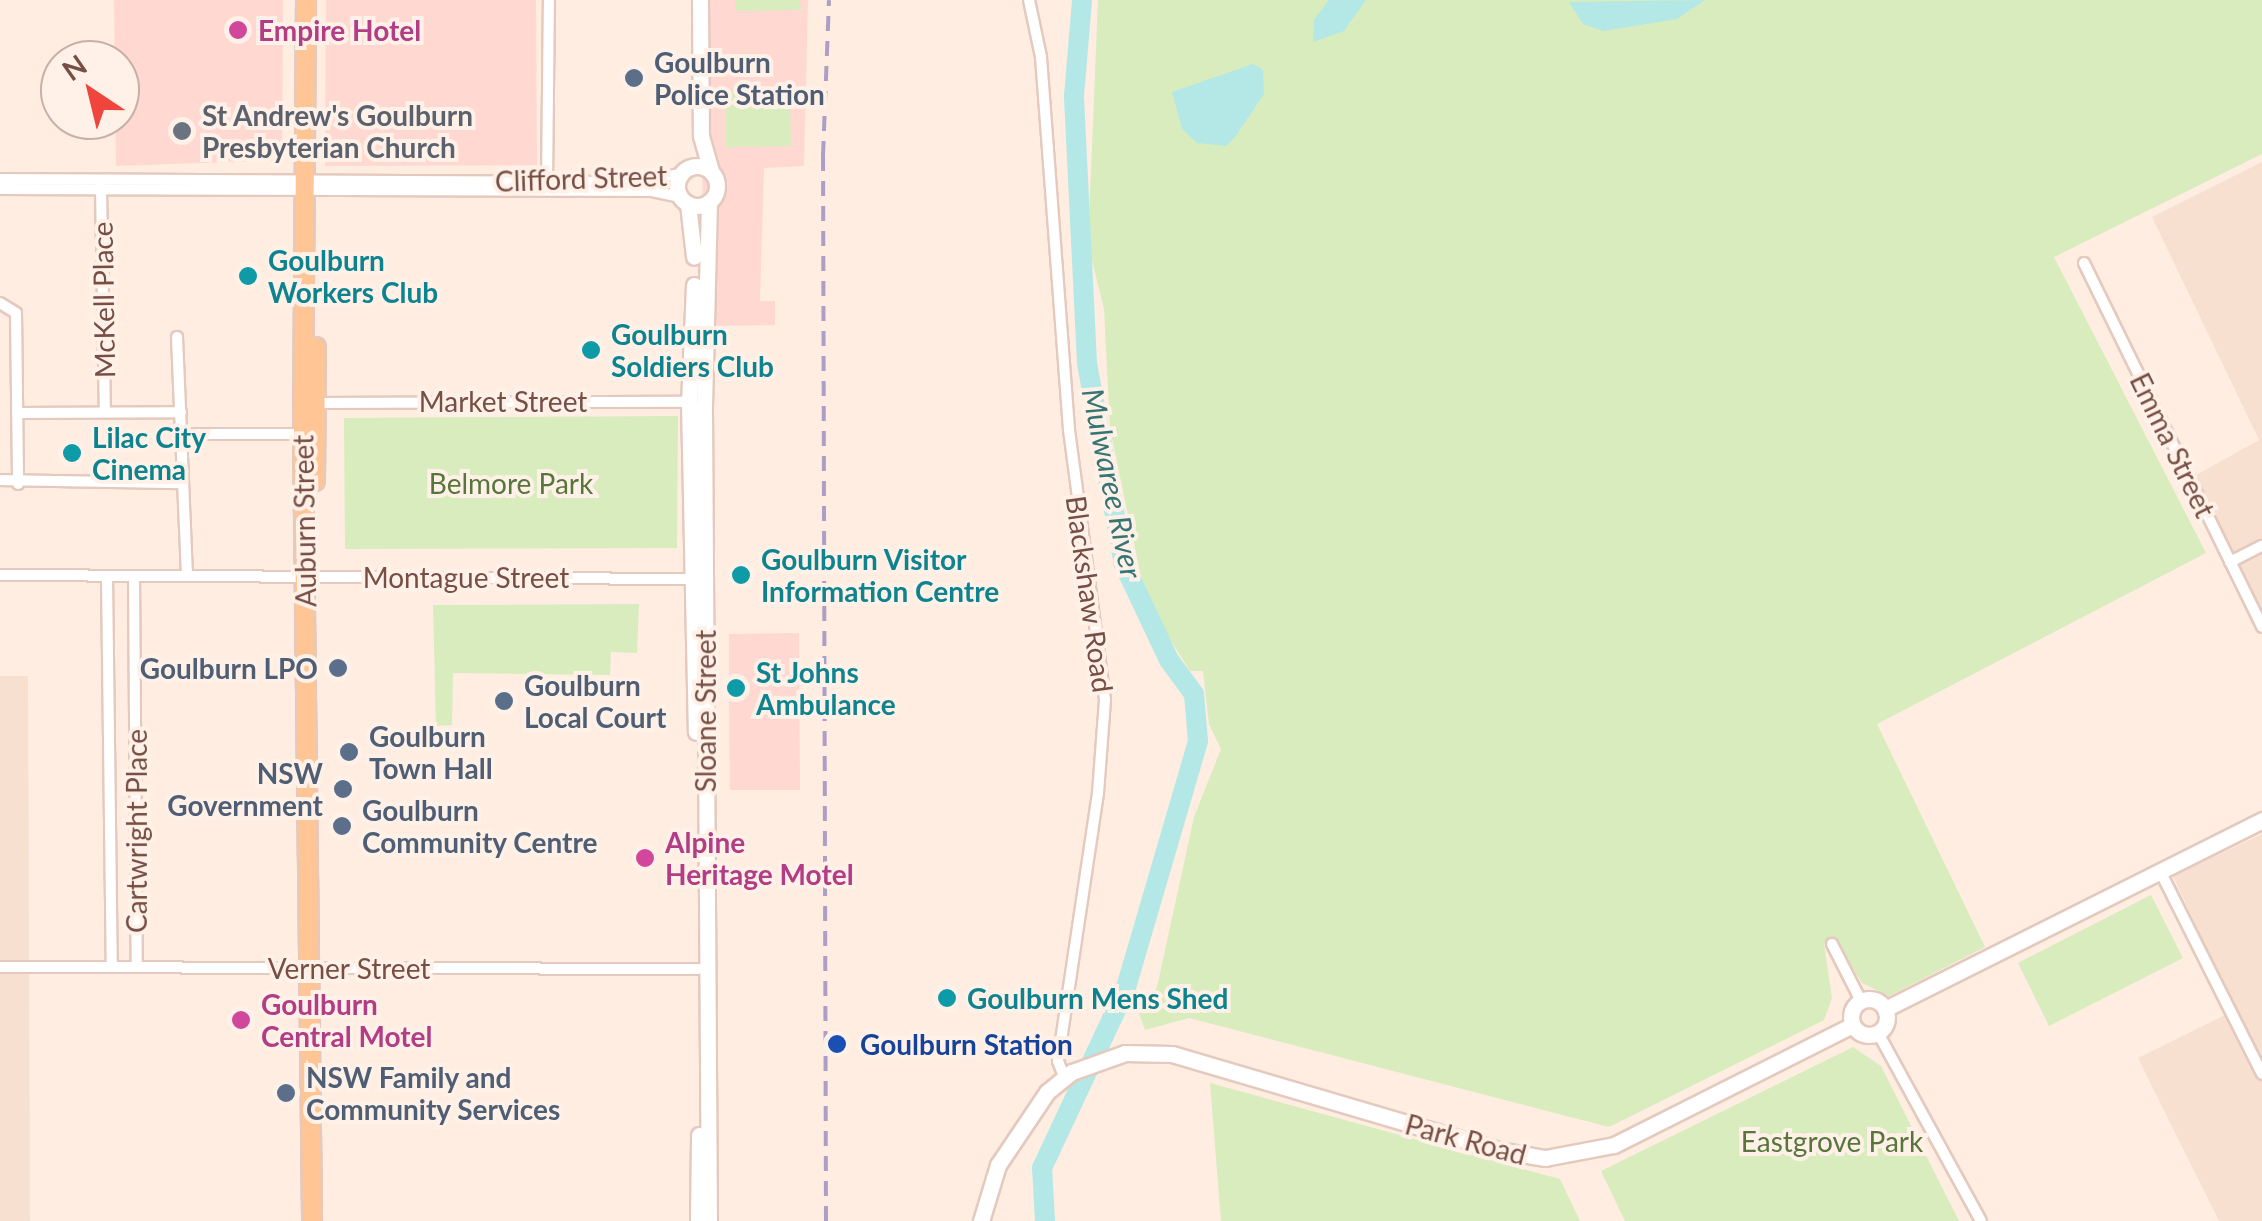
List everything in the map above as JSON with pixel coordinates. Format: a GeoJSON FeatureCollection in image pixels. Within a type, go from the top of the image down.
{"type":"FeatureCollection","features":[{"type":"Feature","properties":{"kind":"main road","name":"Auburn Street"},"geometry":{"type":"LineString","coordinates":[[306,0],[316,402],[309,576]]}},
{"type":"Feature","properties":{"kind":"main road","name":"Auburn Street"},"geometry":{"type":"LineString","coordinates":[[314,0],[303,434],[320,1221]]}},
{"type":"Feature","properties":{"kind":"main road","name":"Auburn Street"},"geometry":{"type":"LineString","coordinates":[[312,1221],[314,968]]}},
{"type":"Feature","properties":{"kind":"street"},"geometry":{"type":"LineString","coordinates":[[547,185],[549,0]]}},
{"type":"Feature","properties":{"kind":"street"},"geometry":{"type":"LineString","coordinates":[[700,0],[700,136],[711,172],[686,171],[700,136]]}},
{"type":"Feature","properties":{"kind":"street","name":"Blackshaw Road"},"geometry":{"type":"LineString","coordinates":[[1029,0],[1041,57],[1069,430],[1105,700],[1097,804],[1058,1061],[1064,1077]]}},
{"type":"Feature","properties":{"kind":"street","name":"Clifford Street"},"geometry":{"type":"LineString","coordinates":[[547,185],[686,171]]}},
{"type":"Feature","properties":{"kind":"street","name":"Sloane Street"},"geometry":{"type":"LineString","coordinates":[[686,171],[685,200],[694,229],[689,402],[698,1221]]}},
{"type":"Feature","properties":{"kind":"street","name":"Sloane Street"},"geometry":{"type":"LineString","coordinates":[[709,1221],[704,326],[709,202],[717,184],[711,172]]}},
{"type":"Feature","properties":{"kind":"street","name":"Clifford Street"},"geometry":{"type":"LineString","coordinates":[[0,179],[104,184],[547,185],[685,200]]}},
{"type":"Feature","properties":{"kind":"street","name":"Clifford Street"},"geometry":{"type":"LineString","coordinates":[[0,189],[79,183]]}},
{"type":"Feature","properties":{"kind":"street","name":"McKell Place"},"geometry":{"type":"LineString","coordinates":[[104,184],[105,412]]}},
{"type":"Feature","properties":{"kind":"street"},"geometry":{"type":"LineString","coordinates":[[685,200],[709,202]]}},
{"type":"Feature","properties":{"kind":"street","name":"Emma Street"},"geometry":{"type":"LineString","coordinates":[[2084,263],[2262,626]]}},
{"type":"Feature","properties":{"kind":"street"},"geometry":{"type":"LineString","coordinates":[[0,303],[16,313],[18,484]]}},
{"type":"Feature","properties":{"kind":"street"},"geometry":{"type":"LineString","coordinates":[[689,402],[699,384],[704,326]]}},
{"type":"Feature","properties":{"kind":"street"},"geometry":{"type":"LineString","coordinates":[[176,337],[182,434],[179,483],[185,492],[187,575]]}},
{"type":"Feature","properties":{"kind":"street","name":"Market Street"},"geometry":{"type":"LineString","coordinates":[[316,402],[689,402]]}},
{"type":"Feature","properties":{"kind":"street"},"geometry":{"type":"LineString","coordinates":[[17,413],[180,412]]}},
{"type":"Feature","properties":{"kind":"street"},"geometry":{"type":"LineString","coordinates":[[182,434],[303,434]]}},
{"type":"Feature","properties":{"kind":"street"},"geometry":{"type":"LineString","coordinates":[[0,480],[18,484],[179,483]]}},
{"type":"Feature","properties":{"kind":"street"},"geometry":{"type":"LineString","coordinates":[[692,579],[704,505]]}},
{"type":"Feature","properties":{"kind":"street"},"geometry":{"type":"LineString","coordinates":[[2230,562],[2262,546]]}},
{"type":"Feature","properties":{"kind":"street","name":"Montague Street"},"geometry":{"type":"LineString","coordinates":[[0,576],[692,579]]}},
{"type":"Feature","properties":{"kind":"street","name":"Cartwright Place"},"geometry":{"type":"LineString","coordinates":[[107,576],[112,967]]}},
{"type":"Feature","properties":{"kind":"street","name":"Cartwright Place"},"geometry":{"type":"LineString","coordinates":[[134,576],[137,967]]}},
{"type":"Feature","properties":{"kind":"street"},"geometry":{"type":"LineString","coordinates":[[706,644],[712,622]]}},
{"type":"Feature","properties":{"kind":"street"},"geometry":{"type":"LineString","coordinates":[[1832,944],[1861,1001],[1885,1009],[2262,820]]}},
{"type":"Feature","properties":{"kind":"street"},"geometry":{"type":"LineString","coordinates":[[2160,871],[2262,1074]]}},
{"type":"Feature","properties":{"kind":"street","name":"Verner Street"},"geometry":{"type":"LineString","coordinates":[[0,967],[698,970]]}},
{"type":"Feature","properties":{"kind":"street"},"geometry":{"type":"LineString","coordinates":[[1861,1001],[1852,1012],[1852,1025],[1863,1034],[1878,1033]]}},
{"type":"Feature","properties":{"kind":"street"},"geometry":{"type":"LineString","coordinates":[[1885,1009],[1878,1033],[1981,1221]]}},
{"type":"Feature","properties":{"kind":"street","name":"Park Road"},"geometry":{"type":"LineString","coordinates":[[1064,1077],[1116,1055],[1172,1054],[1498,1150],[1546,1158],[1614,1145],[1852,1025]]}},
{"type":"Feature","properties":{"kind":"street"},"geometry":{"type":"LineString","coordinates":[[981,1221],[991,1181],[1014,1138],[1064,1077]]}},
{"type":"Feature","properties":{"kind":"shaded area"},"geometry":{"type":"Polygon","coordinates":[[[114,0],[283,0],[282,160],[116,166],[116,140],[140,140],[140,40],[114,40],[114,0]]]}},
{"type":"Feature","properties":{"kind":"shaded area"},"geometry":{"type":"Polygon","coordinates":[[[326,0],[536,0],[537,165],[325,166],[326,0]]]}},
{"type":"Feature","properties":{"kind":"shaded area"},"geometry":{"type":"Polygon","coordinates":[[[700,0],[808,0],[804,166],[764,168],[760,301],[775,301],[775,325],[704,326],[700,0]]]}},
{"type":"Feature","properties":{"kind":"shaded area"},"geometry":{"type":"Polygon","coordinates":[[[2262,162],[2262,614],[2189,479],[2259,440],[2152,217],[2262,162]]]}},
{"type":"Feature","properties":{"kind":"shaded area"},"geometry":{"type":"Polygon","coordinates":[[[799,633],[800,790],[730,790],[729,701],[743,700],[743,676],[729,676],[729,634],[799,633]]]}},
{"type":"Feature","properties":{"kind":"shaded area"},"geometry":{"type":"Polygon","coordinates":[[[0,676],[28,676],[30,1221],[0,1221],[0,676]]]}},
{"type":"Feature","properties":{"kind":"shaded area"},"geometry":{"type":"Polygon","coordinates":[[[2262,834],[2262,1221],[2219,1221],[2138,1058],[2235,1010],[2173,876],[2262,834]]]}},
{"type":"Feature","properties":{"kind":"green space"},"geometry":{"type":"Polygon","coordinates":[[[735,0],[800,0],[801,10],[735,11],[735,0]]]}},
{"type":"Feature","properties":{"kind":"green space"},"geometry":{"type":"Polygon","coordinates":[[[1098,0],[2262,0],[2262,154],[2054,257],[2206,553],[1877,724],[1985,947],[1889,996],[1862,983],[1835,939],[1824,944],[1832,998],[1824,1020],[1609,1127],[1189,1018],[1145,1030],[1138,1011],[1157,987],[1194,817],[1221,749],[1209,724],[1203,671],[1190,671],[1146,601],[1110,429],[1104,309],[1088,244],[1098,0]]]}},
{"type":"Feature","properties":{"kind":"green space"},"geometry":{"type":"Polygon","coordinates":[[[790,90],[791,146],[726,147],[726,91],[790,90]]]}},
{"type":"Feature","properties":{"kind":"green space","name":"Belmore Park"},"geometry":{"type":"Polygon","coordinates":[[[678,416],[677,548],[345,549],[344,418],[678,416]]]}},
{"type":"Feature","properties":{"kind":"green space"},"geometry":{"type":"Polygon","coordinates":[[[639,604],[637,653],[611,652],[610,675],[453,673],[452,725],[436,726],[433,605],[639,604]]]}},
{"type":"Feature","properties":{"kind":"green space"},"geometry":{"type":"Polygon","coordinates":[[[2151,895],[2183,958],[2049,1026],[2018,963],[2151,895]]]}},
{"type":"Feature","properties":{"kind":"green space","name":"Eastgrove Park"},"geometry":{"type":"Polygon","coordinates":[[[1853,1047],[1881,1066],[1959,1221],[1625,1221],[1601,1171],[1853,1047]]]}},
{"type":"Feature","properties":{"kind":"green space"},"geometry":{"type":"Polygon","coordinates":[[[1210,1083],[1560,1179],[1580,1221],[1221,1221],[1210,1083]]]}},
{"type":"Feature","properties":{"kind":"water"},"geometry":{"type":"Polygon","coordinates":[[[1329,0],[1366,0],[1344,31],[1313,42],[1314,20],[1329,0]]]}},
{"type":"Feature","properties":{"kind":"water"},"geometry":{"type":"Polygon","coordinates":[[[1705,0],[1677,19],[1603,31],[1583,24],[1569,2],[1705,0]]]}},
{"type":"Feature","properties":{"kind":"water"},"geometry":{"type":"Polygon","coordinates":[[[1253,64],[1263,70],[1264,94],[1235,137],[1226,146],[1197,143],[1182,129],[1172,92],[1253,64]]]}},
{"type":"Feature","properties":{"kind":"waterway","name":"Mulwaree River"},"geometry":{"type":"LineString","coordinates":[[1045,1221],[1042,1168],[1125,991],[1198,741],[1194,694],[1169,660],[1124,565],[1087,363],[1074,96],[1082,0]]}},
{"type":"Feature","properties":{"kind":"railway"},"geometry":{"type":"LineString","coordinates":[[826,1221],[823,156],[829,0]]}},
{"type":"Feature","properties":{"kind":"place","name":"Empire Hotel"},"geometry":{"type":"Point","coordinates":[238,30]}},
{"type":"Feature","properties":{"kind":"place","name":"Goulburn Police Station"},"geometry":{"type":"Point","coordinates":[634,78]}},
{"type":"Feature","properties":{"kind":"place","name":"St Andrew's Goulburn Presbyterian Church"},"geometry":{"type":"Point","coordinates":[182,131]}},
{"type":"Feature","properties":{"kind":"place","name":"Goulburn Workers Club"},"geometry":{"type":"Point","coordinates":[248,276]}},
{"type":"Feature","properties":{"kind":"place","name":"Goulburn Soldiers Club"},"geometry":{"type":"Point","coordinates":[591,350]}},
{"type":"Feature","properties":{"kind":"place","name":"Lilac City Cinema"},"geometry":{"type":"Point","coordinates":[72,453]}},
{"type":"Feature","properties":{"kind":"place","name":"Goulburn Visitor Information Centre"},"geometry":{"type":"Point","coordinates":[741,575]}},
{"type":"Feature","properties":{"kind":"place","name":"Goulburn LPO"},"geometry":{"type":"Point","coordinates":[338,668]}},
{"type":"Feature","properties":{"kind":"place","name":"St Johns Ambulance"},"geometry":{"type":"Point","coordinates":[736,688]}},
{"type":"Feature","properties":{"kind":"place","name":"Goulburn Local Court"},"geometry":{"type":"Point","coordinates":[504,701]}},
{"type":"Feature","properties":{"kind":"place","name":"Goulburn Town Hall"},"geometry":{"type":"Point","coordinates":[349,752]}},
{"type":"Feature","properties":{"kind":"place","name":"NSW Government"},"geometry":{"type":"Point","coordinates":[343,789]}},
{"type":"Feature","properties":{"kind":"place","name":"Goulburn Community Centre"},"geometry":{"type":"Point","coordinates":[342,826]}},
{"type":"Feature","properties":{"kind":"place","name":"Alpine Heritage Motel"},"geometry":{"type":"Point","coordinates":[645,858]}},
{"type":"Feature","properties":{"kind":"place","name":"Goulburn Mens Shed"},"geometry":{"type":"Point","coordinates":[947,998]}},
{"type":"Feature","properties":{"kind":"place","name":"Goulburn Central Motel"},"geometry":{"type":"Point","coordinates":[241,1020]}},
{"type":"Feature","properties":{"kind":"place","name":"Goulburn Station"},"geometry":{"type":"Point","coordinates":[837,1044]}},
{"type":"Feature","properties":{"kind":"place","name":"NSW Family and Community Services"},"geometry":{"type":"Point","coordinates":[286,1093]}}]}
